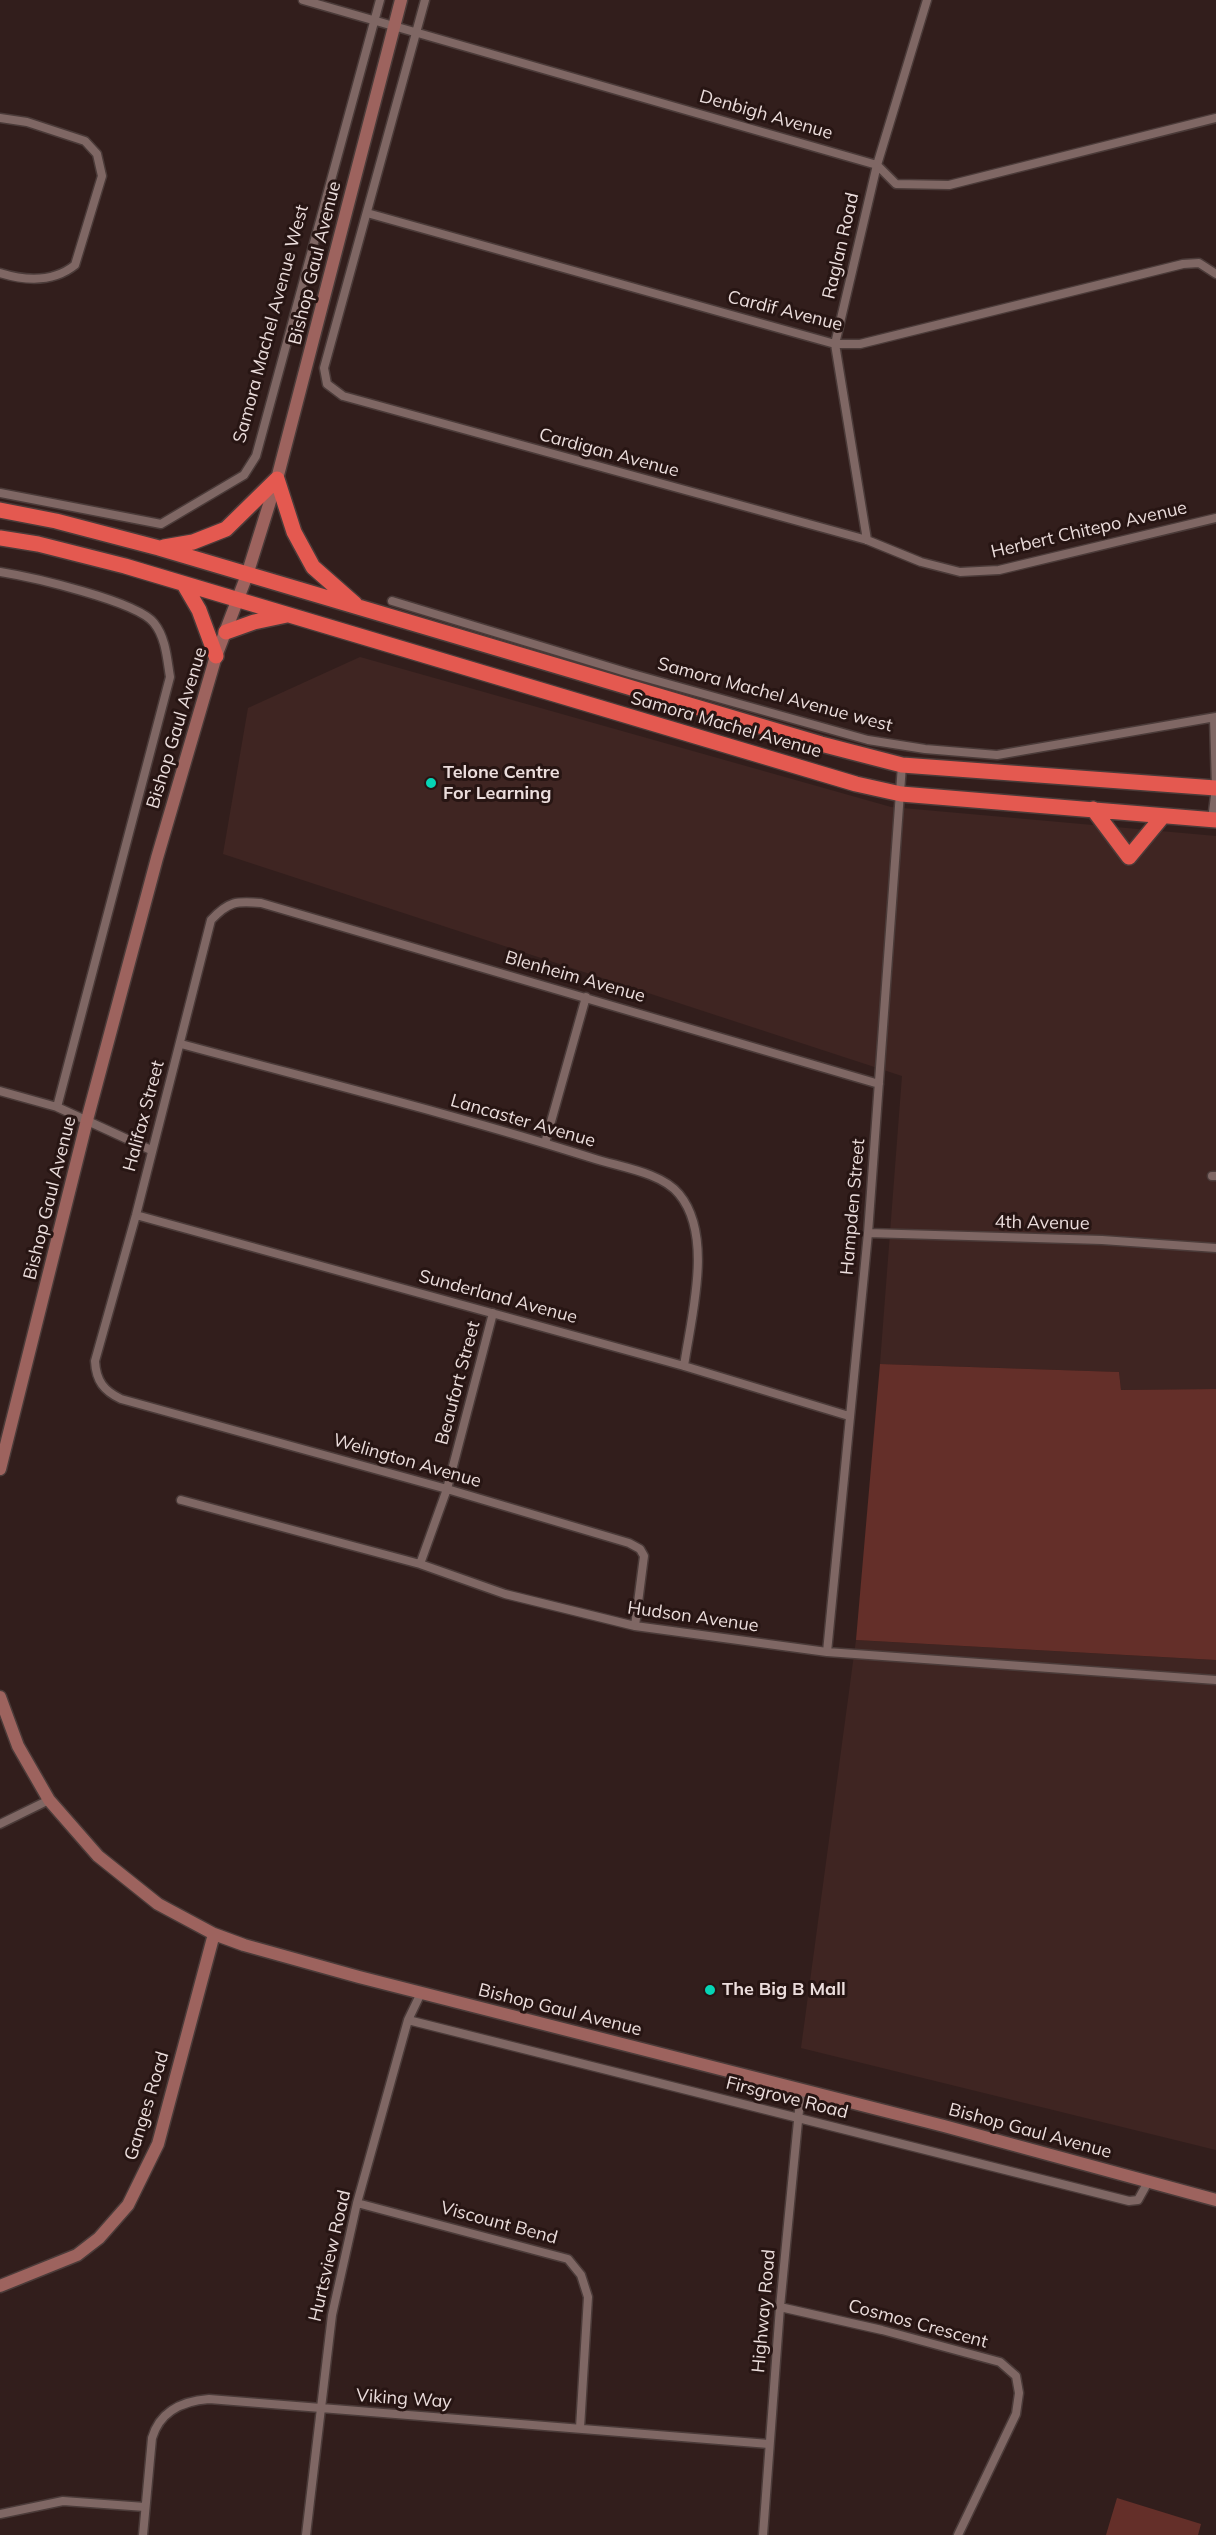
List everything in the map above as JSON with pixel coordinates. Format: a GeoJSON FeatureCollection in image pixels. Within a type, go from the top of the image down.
{"type":"FeatureCollection","features":[{"type":"Feature","properties":{"kind":"highway"},"geometry":{"type":"LineString","coordinates":[[159,548],[193,542],[226,529],[278,479],[294,532],[313,567],[360,608]]}},
{"type":"Feature","properties":{"kind":"highway"},"geometry":{"type":"LineString","coordinates":[[0,510],[56,521],[159,548],[247,575]]}},
{"type":"Feature","properties":{"kind":"highway"},"geometry":{"type":"LineString","coordinates":[[0,538],[89,556],[237,600]]}},
{"type":"Feature","properties":{"kind":"highway","name":"Samora Machel Avenue"},"geometry":{"type":"LineString","coordinates":[[247,575],[821,744],[902,765],[1216,789]]}},
{"type":"Feature","properties":{"kind":"highway"},"geometry":{"type":"LineString","coordinates":[[185,586],[199,610],[216,656]]}},
{"type":"Feature","properties":{"kind":"highway","name":"Samora Machel Avenue"},"geometry":{"type":"LineString","coordinates":[[237,600],[716,743],[901,794],[1214,820]]}},
{"type":"Feature","properties":{"kind":"highway"},"geometry":{"type":"LineString","coordinates":[[226,632],[254,622],[290,615]]}},
{"type":"Feature","properties":{"kind":"highway"},"geometry":{"type":"LineString","coordinates":[[1093,809],[1129,857],[1163,816]]}},
{"type":"Feature","properties":{"kind":"main road","name":"Bishop Gaul Avenue"},"geometry":{"type":"LineString","coordinates":[[0,1469],[3,1443],[157,858],[216,656],[247,575],[278,479],[401,0]]}},
{"type":"Feature","properties":{"kind":"main road","name":"Bishop Gaul Avenue"},"geometry":{"type":"LineString","coordinates":[[0,1697],[18,1746],[49,1800],[98,1856],[137,1890],[185,1920],[214,1934],[244,1946],[421,1993],[944,2126],[1216,2200]]}},
{"type":"Feature","properties":{"kind":"main road","name":"Ganges Road"},"geometry":{"type":"LineString","coordinates":[[0,2286],[77,2255],[99,2238],[128,2205],[158,2144],[214,1934]]}},
{"type":"Feature","properties":{"kind":"street","name":"Denbigh Avenue"},"geometry":{"type":"LineString","coordinates":[[303,0],[395,24],[877,165],[896,184],[949,185],[1216,118]]}},
{"type":"Feature","properties":{"kind":"street","name":"Samora Machel Avenue West"},"geometry":{"type":"LineString","coordinates":[[0,493],[161,524],[244,475],[256,456],[380,0]]}},
{"type":"Feature","properties":{"kind":"street","name":"Bishop Gaul Avenue"},"geometry":{"type":"LineString","coordinates":[[343,396],[327,384],[324,368],[425,0]]}},
{"type":"Feature","properties":{"kind":"street","name":"Raglan Road"},"geometry":{"type":"LineString","coordinates":[[867,540],[835,344],[877,165],[927,0]]}},
{"type":"Feature","properties":{"kind":"street"},"geometry":{"type":"LineString","coordinates":[[0,118],[27,122],[85,141],[97,153],[102,176],[75,265],[63,275],[49,279],[0,273]]}},
{"type":"Feature","properties":{"kind":"street","name":"Cardif Avenue"},"geometry":{"type":"LineString","coordinates":[[367,213],[835,344],[860,344],[1183,264],[1199,263],[1216,274]]}},
{"type":"Feature","properties":{"kind":"street","name":"Cardigan Avenue"},"geometry":{"type":"LineString","coordinates":[[343,396],[867,540]]}},
{"type":"Feature","properties":{"kind":"street","name":"Herbert Chitepo Avenue"},"geometry":{"type":"LineString","coordinates":[[867,540],[921,562],[960,572],[999,570],[1216,518]]}},
{"type":"Feature","properties":{"kind":"street","name":"Bishop Gaul Avenue"},"geometry":{"type":"LineString","coordinates":[[0,572],[126,605],[154,623],[166,648],[170,677],[57,1107]]}},
{"type":"Feature","properties":{"kind":"street","name":"Samora Machel Avenue west"},"geometry":{"type":"LineString","coordinates":[[392,601],[629,673],[880,741],[997,755],[1215,717]]}},
{"type":"Feature","properties":{"kind":"street"},"geometry":{"type":"LineString","coordinates":[[1214,820],[1215,717]]}},
{"type":"Feature","properties":{"kind":"street","name":"Hampden Street"},"geometry":{"type":"LineString","coordinates":[[827,1652],[868,1233],[902,765]]}},
{"type":"Feature","properties":{"kind":"street","name":"Halifax Street"},"geometry":{"type":"LineString","coordinates":[[96,1375],[95,1361],[136,1215],[212,920],[224,906],[241,902],[261,903]]}},
{"type":"Feature","properties":{"kind":"street","name":"Blenheim Avenue"},"geometry":{"type":"LineString","coordinates":[[261,903],[879,1084]]}},
{"type":"Feature","properties":{"kind":"street"},"geometry":{"type":"LineString","coordinates":[[545,1143],[586,997]]}},
{"type":"Feature","properties":{"kind":"street","name":"Lancaster Avenue"},"geometry":{"type":"LineString","coordinates":[[181,1044],[545,1143],[659,1180],[679,1194],[695,1221],[698,1239],[698,1262],[684,1366]]}},
{"type":"Feature","properties":{"kind":"street"},"geometry":{"type":"LineString","coordinates":[[0,1091],[57,1107],[151,1150]]}},
{"type":"Feature","properties":{"kind":"street","name":"Sunderland Avenue"},"geometry":{"type":"LineString","coordinates":[[136,1215],[684,1366],[849,1416]]}},
{"type":"Feature","properties":{"kind":"street","name":"4th Avenue"},"geometry":{"type":"LineString","coordinates":[[868,1233],[1140,1242],[1216,1248]]}},
{"type":"Feature","properties":{"kind":"street","name":"Beaufort Street"},"geometry":{"type":"LineString","coordinates":[[420,1564],[447,1489],[493,1313]]}},
{"type":"Feature","properties":{"kind":"street","name":"Welington Avenue"},"geometry":{"type":"LineString","coordinates":[[96,1375],[110,1394],[121,1399],[447,1489],[640,1549],[645,1565],[635,1626]]}},
{"type":"Feature","properties":{"kind":"street","name":"Hudson Avenue"},"geometry":{"type":"LineString","coordinates":[[182,1500],[420,1564],[505,1594],[635,1626],[827,1652],[1216,1680]]}},
{"type":"Feature","properties":{"kind":"street"},"geometry":{"type":"LineString","coordinates":[[0,1824],[49,1800]]}},
{"type":"Feature","properties":{"kind":"street","name":"Hurtsview Road"},"geometry":{"type":"LineString","coordinates":[[306,2535],[319,2409],[332,2315],[357,2203],[408,2020],[421,1993]]}},
{"type":"Feature","properties":{"kind":"street","name":"Firsgrove Road"},"geometry":{"type":"LineString","coordinates":[[408,2020],[1128,2201],[1138,2200],[1148,2182]]}},
{"type":"Feature","properties":{"kind":"street","name":"Highway Road"},"geometry":{"type":"LineString","coordinates":[[763,2535],[780,2307],[801,2090]]}},
{"type":"Feature","properties":{"kind":"street","name":"Viscount Bend"},"geometry":{"type":"LineString","coordinates":[[357,2203],[568,2259],[581,2275],[588,2297],[580,2428]]}},
{"type":"Feature","properties":{"kind":"street","name":"Cosmos Crescent"},"geometry":{"type":"LineString","coordinates":[[780,2307],[882,2330],[1000,2362],[1016,2376],[1019,2393],[1016,2414],[958,2535]]}},
{"type":"Feature","properties":{"kind":"street","name":"Viking Way"},"geometry":{"type":"LineString","coordinates":[[143,2535],[152,2438],[157,2423],[165,2415],[194,2400],[210,2399],[769,2444]]}},
{"type":"Feature","properties":{"kind":"street"},"geometry":{"type":"LineString","coordinates":[[0,2514],[63,2501],[145,2507]]}},
{"type":"Feature","properties":{"kind":"shaded area"},"geometry":{"type":"Polygon","coordinates":[[[360,657],[891,807],[1216,836],[1216,1389],[1121,1390],[1119,1372],[880,1364],[902,1076],[223,854],[248,708],[360,657]]]}},
{"type":"Feature","properties":{"kind":"shaded area"},"geometry":{"type":"Polygon","coordinates":[[[880,1364],[1119,1372],[1121,1390],[1216,1389],[1216,1660],[856,1640],[880,1364]]]}},
{"type":"Feature","properties":{"kind":"shaded area"},"geometry":{"type":"Polygon","coordinates":[[[856,1640],[1216,1660],[1216,2150],[801,2048],[856,1640]]]}},
{"type":"Feature","properties":{"kind":"shaded area"},"geometry":{"type":"Polygon","coordinates":[[[1117,2498],[1201,2524],[1198,2535],[1106,2535],[1117,2498]]]}},
{"type":"Feature","properties":{"kind":"place","name":"Telone Centre For Learning"},"geometry":{"type":"Point","coordinates":[431,783]}},
{"type":"Feature","properties":{"kind":"place","name":"The Big B Mall"},"geometry":{"type":"Point","coordinates":[710,1990]}}]}
